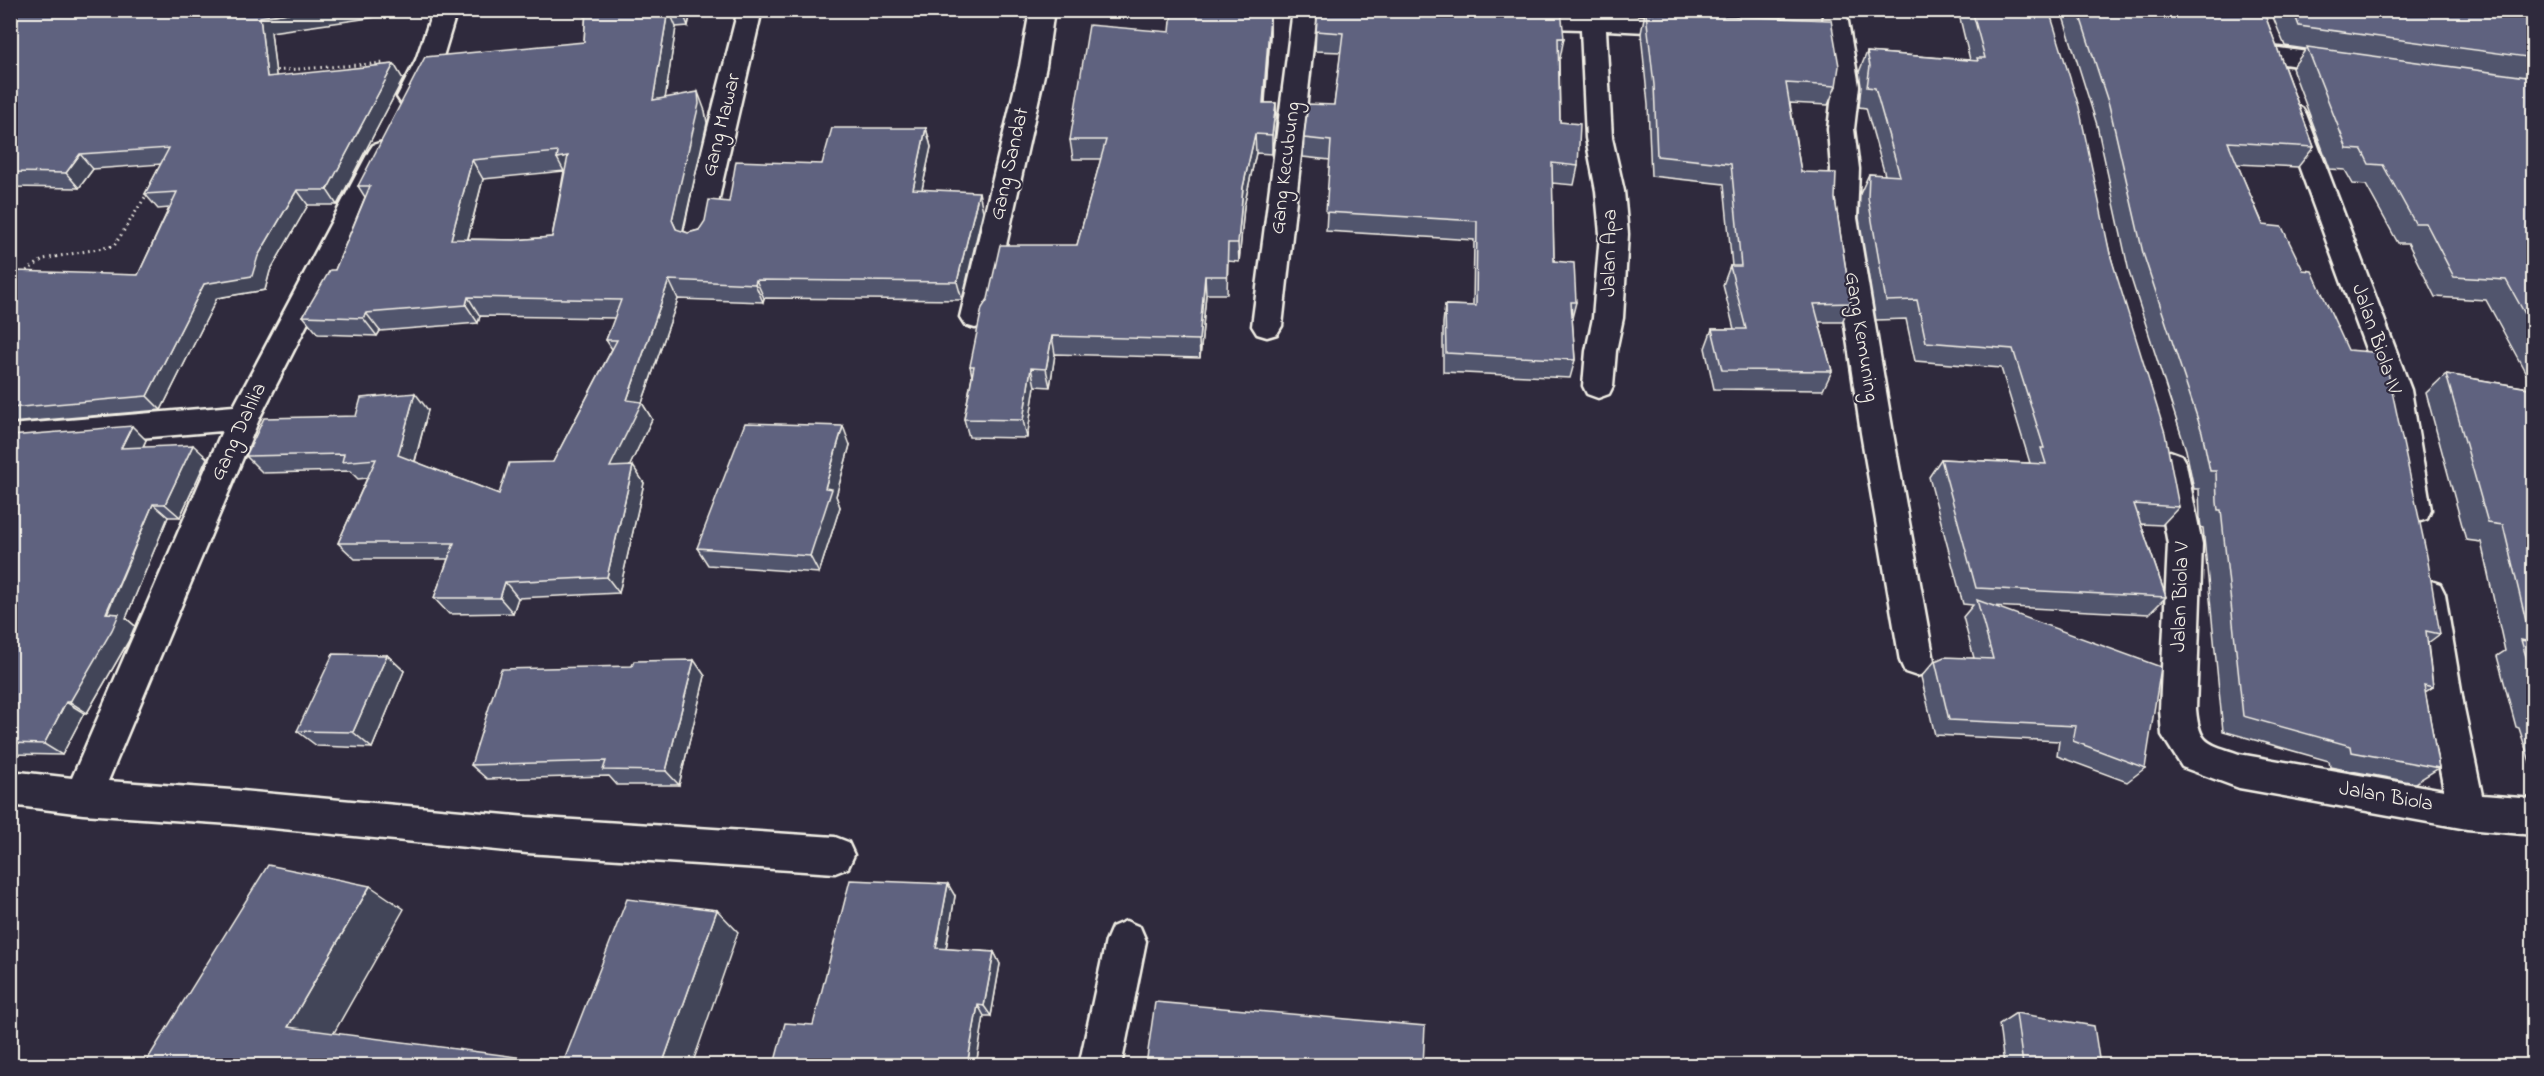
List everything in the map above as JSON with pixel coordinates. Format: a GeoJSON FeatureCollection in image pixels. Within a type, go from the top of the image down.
{"type":"FeatureCollection","features":[{"type":"Feature","properties":{"kind":"street","name":"Gang Dahlia"},"geometry":{"type":"LineString","coordinates":[[83,797],[244,417],[429,60],[445,10]]}},
{"type":"Feature","properties":{"kind":"street","name":"Gang Mawar"},"geometry":{"type":"LineString","coordinates":[[697,239],[750,10]]}},
{"type":"Feature","properties":{"kind":"street","name":"Gang Sandat"},"geometry":{"type":"LineString","coordinates":[[975,317],[1033,66],[1042,10]]}},
{"type":"Feature","properties":{"kind":"street","name":"Gang Kecubung"},"geometry":{"type":"LineString","coordinates":[[1267,326],[1305,10]]}},
{"type":"Feature","properties":{"kind":"street"},"geometry":{"type":"LineString","coordinates":[[1320,10],[1332,11]]}},
{"type":"Feature","properties":{"kind":"street"},"geometry":{"type":"LineString","coordinates":[[1499,18],[1593,17],[1710,26]]}},
{"type":"Feature","properties":{"kind":"street","name":"Jalan Apa"},"geometry":{"type":"LineString","coordinates":[[1593,17],[1599,138],[1610,191],[1614,234],[1608,318],[1600,351],[1600,376]]}},
{"type":"Feature","properties":{"kind":"street","name":"Gang Kemuning"},"geometry":{"type":"LineString","coordinates":[[1828,24],[1846,86],[1841,129],[1845,169],[1842,218],[1917,661]]}},
{"type":"Feature","properties":{"kind":"street","name":"Jalan Biola IV"},"geometry":{"type":"LineString","coordinates":[[2363,68],[2268,44],[2396,390],[2446,708],[2467,811]]}},
{"type":"Feature","properties":{"kind":"street"},"geometry":{"type":"LineString","coordinates":[[10,437],[244,417]]}},
{"type":"Feature","properties":{"kind":"street","name":"Jalan Biola V"},"geometry":{"type":"LineString","coordinates":[[2164,440],[2185,544],[2178,709],[2180,735],[2195,754],[2239,771]]}},
{"type":"Feature","properties":{"kind":"street","name":"Jalan Biola"},"geometry":{"type":"LineString","coordinates":[[2239,771],[2467,811],[2534,817]]}},
{"type":"Feature","properties":{"kind":"street"},"geometry":{"type":"LineString","coordinates":[[10,788],[83,797],[231,807],[527,835],[835,855]]}},
{"type":"Feature","properties":{"kind":"street"},"geometry":{"type":"LineString","coordinates":[[1100,1065],[1126,941]]}},
{"type":"Feature","properties":{"kind":"path"},"geometry":{"type":"LineString","coordinates":[[269,71],[429,60]]}},
{"type":"Feature","properties":{"kind":"path"},"geometry":{"type":"LineString","coordinates":[[21,275],[26,269],[44,259],[114,246],[150,189]]}},
{"type":"Feature","properties":{"kind":"building"},"geometry":{"type":"Polygon","coordinates":[[[10,10],[309,10],[260,17],[267,77],[394,64],[327,190],[297,190],[258,256],[252,276],[204,284],[147,396],[10,408],[10,279],[16,271],[138,275],[177,192],[145,194],[169,148],[80,154],[66,173],[10,172],[10,10]]]}},
{"type":"Feature","properties":{"kind":"building"},"geometry":{"type":"Polygon","coordinates":[[[586,10],[668,10],[653,100],[698,92],[699,104],[672,220],[676,229],[688,233],[699,230],[705,221],[709,200],[729,202],[736,161],[822,164],[832,128],[926,128],[913,189],[979,192],[957,282],[756,280],[755,284],[669,280],[627,400],[642,402],[610,467],[633,466],[607,577],[505,582],[500,598],[434,598],[454,543],[338,543],[376,459],[342,462],[344,454],[246,456],[264,418],[356,416],[361,398],[415,393],[398,455],[499,494],[509,463],[553,462],[617,340],[606,340],[621,300],[468,297],[466,305],[366,313],[363,318],[303,316],[330,270],[335,270],[370,186],[358,186],[425,57],[584,42],[586,10]],[[558,152],[472,160],[451,239],[514,240],[552,237],[568,156],[557,158],[558,152]]]}},
{"type":"Feature","properties":{"kind":"building"},"geometry":{"type":"Polygon","coordinates":[[[1172,10],[1245,10],[1245,16],[1270,16],[1263,103],[1276,103],[1272,135],[1255,134],[1243,187],[1238,243],[1228,243],[1227,276],[1205,276],[1199,340],[1052,336],[1046,369],[1031,368],[1023,420],[964,419],[974,366],[970,366],[982,308],[988,299],[1000,245],[1077,245],[1106,140],[1070,140],[1089,25],[1170,32],[1172,10]]]}},
{"type":"Feature","properties":{"kind":"building"},"geometry":{"type":"Polygon","coordinates":[[[1318,10],[1561,10],[1564,38],[1558,38],[1560,122],[1580,124],[1578,166],[1552,163],[1554,261],[1574,263],[1576,302],[1571,302],[1575,360],[1446,353],[1445,305],[1476,306],[1477,221],[1326,212],[1331,141],[1304,138],[1308,104],[1334,105],[1343,33],[1316,31],[1318,10]]]}},
{"type":"Feature","properties":{"kind":"building"},"geometry":{"type":"Polygon","coordinates":[[[1972,10],[2049,10],[2079,107],[2110,254],[2165,433],[2179,507],[2134,504],[2166,597],[1976,588],[1941,459],[2046,464],[2041,448],[2044,448],[2013,349],[1926,342],[1917,300],[1886,301],[1868,198],[1869,174],[1900,176],[1875,88],[1867,87],[1870,66],[1867,52],[1978,61],[1977,58],[1985,58],[1972,10]]]}},
{"type":"Feature","properties":{"kind":"building"},"geometry":{"type":"Polygon","coordinates":[[[2078,10],[2263,10],[2314,147],[2228,142],[2263,225],[2282,227],[2303,270],[2312,271],[2348,350],[2384,353],[2427,556],[2440,634],[2426,631],[2433,687],[2424,685],[2439,768],[2352,752],[2351,746],[2243,716],[2221,510],[2218,510],[2217,502],[2216,471],[2210,471],[2202,432],[2143,253],[2109,105],[2078,10]]]}},
{"type":"Feature","properties":{"kind":"building"},"geometry":{"type":"Polygon","coordinates":[[[2293,10],[2534,10],[2534,58],[2299,26],[2293,10]]]}},
{"type":"Feature","properties":{"kind":"building"},"geometry":{"type":"Polygon","coordinates":[[[1646,13],[1831,20],[1839,66],[1836,86],[1786,83],[1801,172],[1836,173],[1835,199],[1851,303],[1814,304],[1832,371],[1722,370],[1712,329],[1746,329],[1730,266],[1741,266],[1731,164],[1657,156],[1654,85],[1646,13]]]}},
{"type":"Feature","properties":{"kind":"building"},"geometry":{"type":"Polygon","coordinates":[[[2307,47],[2534,78],[2534,330],[2506,280],[2454,277],[2426,223],[2415,223],[2383,165],[2369,164],[2362,150],[2347,149],[2307,47]]]}},
{"type":"Feature","properties":{"kind":"building"},"geometry":{"type":"Polygon","coordinates":[[[2446,374],[2534,389],[2534,683],[2521,640],[2531,642],[2503,525],[2488,523],[2446,374]]]}},
{"type":"Feature","properties":{"kind":"building"},"geometry":{"type":"Polygon","coordinates":[[[745,423],[843,426],[825,488],[832,489],[810,556],[697,548],[745,423]]]}},
{"type":"Feature","properties":{"kind":"building"},"geometry":{"type":"Polygon","coordinates":[[[132,426],[121,448],[193,445],[165,504],[153,504],[106,613],[119,614],[70,702],[66,702],[44,744],[10,743],[10,436],[132,426]]]}},
{"type":"Feature","properties":{"kind":"building"},"geometry":{"type":"Polygon","coordinates":[[[1977,600],[2161,667],[2145,768],[2073,741],[2076,726],[1949,720],[1935,661],[1944,657],[1993,659],[1977,600]]]}},
{"type":"Feature","properties":{"kind":"building"},"geometry":{"type":"Polygon","coordinates":[[[333,654],[387,655],[353,732],[297,731],[333,654]]]}},
{"type":"Feature","properties":{"kind":"building"},"geometry":{"type":"Polygon","coordinates":[[[694,660],[666,771],[603,770],[606,761],[471,765],[501,669],[632,666],[634,661],[694,660]]]}},
{"type":"Feature","properties":{"kind":"building"},"geometry":{"type":"Polygon","coordinates":[[[268,865],[370,886],[288,1027],[563,1063],[627,899],[717,910],[662,1065],[144,1065],[268,865]]]}},
{"type":"Feature","properties":{"kind":"building"},"geometry":{"type":"Polygon","coordinates":[[[850,880],[948,884],[936,948],[994,952],[984,1006],[978,1005],[967,1065],[774,1065],[785,1023],[813,1025],[850,880]]]}},
{"type":"Feature","properties":{"kind":"building"},"geometry":{"type":"Polygon","coordinates":[[[1155,1002],[1425,1026],[1423,1065],[1146,1065],[1155,1002]]]}},
{"type":"Feature","properties":{"kind":"building"},"geometry":{"type":"Polygon","coordinates":[[[2016,1013],[2094,1026],[2100,1065],[2023,1065],[2016,1013]]]}}]}
